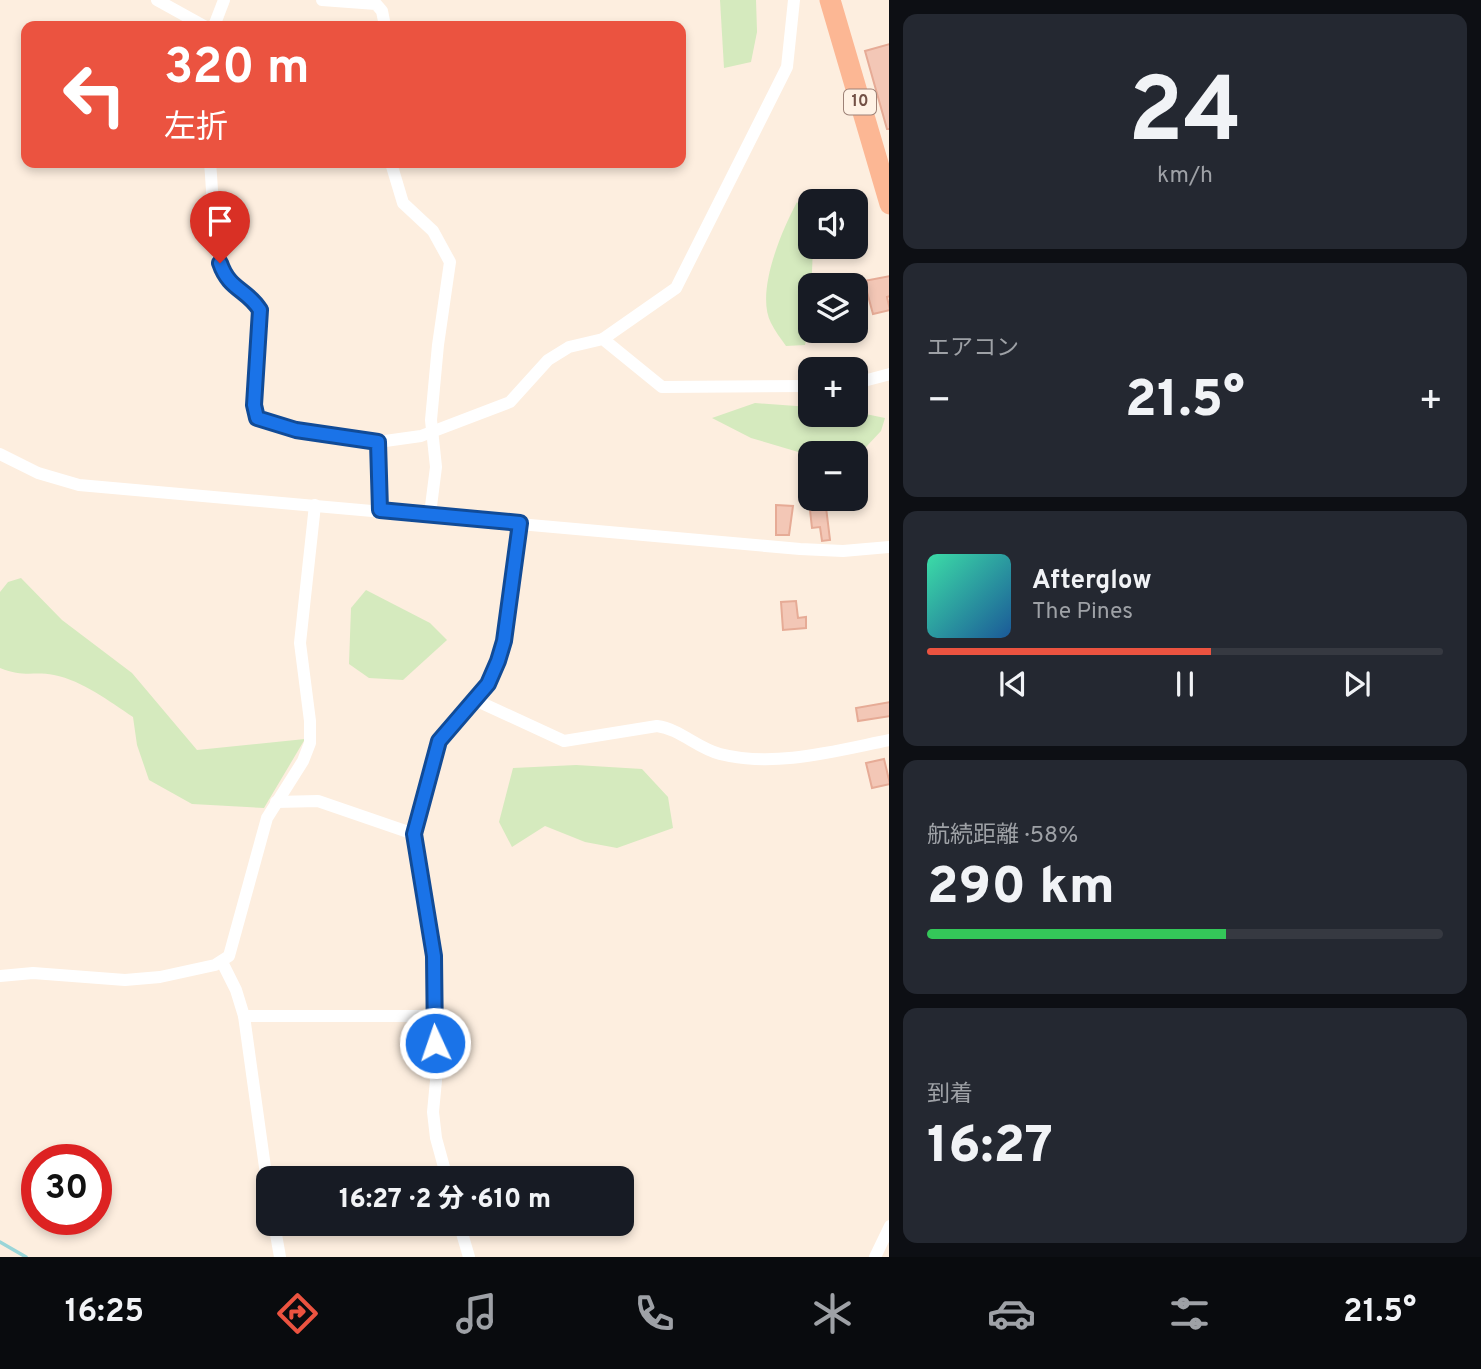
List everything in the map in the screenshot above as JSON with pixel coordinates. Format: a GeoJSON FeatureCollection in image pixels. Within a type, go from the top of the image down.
{"type":"FeatureCollection","features":[{"type":"Feature","properties":{"kind":"highway","name":"10"},"geometry":{"type":"LineString","coordinates":[[830,0],[889,201]]}},
{"type":"Feature","properties":{"kind":"street"},"geometry":{"type":"LineString","coordinates":[[157,0],[195,21]]}},
{"type":"Feature","properties":{"kind":"street"},"geometry":{"type":"LineString","coordinates":[[216,21],[224,0]]}},
{"type":"Feature","properties":{"kind":"street"},"geometry":{"type":"LineString","coordinates":[[322,0],[376,4],[382,11],[384,21]]}},
{"type":"Feature","properties":{"kind":"street"},"geometry":{"type":"LineString","coordinates":[[211,168],[224,276],[230,284],[253,299],[260,310],[254,405],[257,418],[296,430],[378,442],[433,432],[510,401],[548,360],[569,347],[603,340],[676,288],[787,67],[793,0]]}},
{"type":"Feature","properties":{"kind":"street"},"geometry":{"type":"LineString","coordinates":[[392,168],[403,203],[433,231],[450,262],[438,345],[433,432],[436,467],[430,514]]}},
{"type":"Feature","properties":{"kind":"street"},"geometry":{"type":"LineString","coordinates":[[603,340],[662,387],[798,386]]}},
{"type":"Feature","properties":{"kind":"street"},"geometry":{"type":"LineString","coordinates":[[868,380],[889,374]]}},
{"type":"Feature","properties":{"kind":"street"},"geometry":{"type":"LineString","coordinates":[[378,442],[380,510]]}},
{"type":"Feature","properties":{"kind":"street"},"geometry":{"type":"LineString","coordinates":[[0,454],[38,473],[79,485],[430,514],[800,549],[843,551],[889,547]]}},
{"type":"Feature","properties":{"kind":"street"},"geometry":{"type":"LineString","coordinates":[[0,976],[33,973],[125,980],[181,973],[222,962],[234,946],[267,818],[303,761],[310,743],[310,720],[300,643],[315,505]]}},
{"type":"Feature","properties":{"kind":"street"},"geometry":{"type":"LineString","coordinates":[[444,1166],[436,1139],[433,1112],[437,1070],[432,1016],[434,956],[414,834],[439,741],[488,684],[504,641],[520,523]]}},
{"type":"Feature","properties":{"kind":"street"},"geometry":{"type":"LineString","coordinates":[[475,700],[564,741],[657,726],[666,727],[715,753],[738,758],[786,758],[889,740]]}},
{"type":"Feature","properties":{"kind":"street"},"geometry":{"type":"LineString","coordinates":[[276,802],[329,804],[414,834]]}},
{"type":"Feature","properties":{"kind":"street"},"geometry":{"type":"LineString","coordinates":[[222,962],[236,990],[244,1016],[265,1166]]}},
{"type":"Feature","properties":{"kind":"street"},"geometry":{"type":"LineString","coordinates":[[244,1016],[432,1016]]}},
{"type":"Feature","properties":{"kind":"street"},"geometry":{"type":"LineString","coordinates":[[875,1257],[889,1228]]}},
{"type":"Feature","properties":{"kind":"street"},"geometry":{"type":"LineString","coordinates":[[276,1236],[280,1257]]}},
{"type":"Feature","properties":{"kind":"street"},"geometry":{"type":"LineString","coordinates":[[463,1236],[469,1257]]}},
{"type":"Feature","properties":{"kind":"green space"},"geometry":{"type":"Polygon","coordinates":[[[720,0],[756,0],[757,32],[751,62],[724,68],[720,0]]]}},
{"type":"Feature","properties":{"kind":"green space"},"geometry":{"type":"Polygon","coordinates":[[[797,202],[798,259],[813,259],[812,273],[798,273],[798,343],[805,345],[786,346],[771,323],[767,310],[768,278],[784,228],[797,202]]]}},
{"type":"Feature","properties":{"kind":"green space"},"geometry":{"type":"Polygon","coordinates":[[[755,403],[798,406],[798,427],[868,427],[868,414],[885,418],[881,431],[868,445],[868,441],[798,441],[798,452],[751,438],[712,418],[755,403]]]}},
{"type":"Feature","properties":{"kind":"green space"},"geometry":{"type":"Polygon","coordinates":[[[21,578],[62,620],[132,673],[197,750],[305,739],[264,808],[192,804],[149,780],[137,745],[133,717],[95,692],[65,678],[47,674],[16,673],[0,668],[0,592],[8,582],[21,578]]]}},
{"type":"Feature","properties":{"kind":"green space"},"geometry":{"type":"Polygon","coordinates":[[[366,590],[430,623],[447,640],[403,680],[369,678],[349,664],[351,608],[366,590]]]}},
{"type":"Feature","properties":{"kind":"green space"},"geometry":{"type":"Polygon","coordinates":[[[576,765],[642,769],[668,797],[673,828],[617,848],[585,842],[545,826],[512,847],[499,822],[513,768],[576,765]]]}},
{"type":"Feature","properties":{"kind":"building"},"geometry":{"type":"Polygon","coordinates":[[[889,44],[889,129],[887,129],[865,51],[889,44]]]}},
{"type":"Feature","properties":{"kind":"building"},"geometry":{"type":"Polygon","coordinates":[[[889,276],[889,310],[873,314],[868,296],[868,280],[889,276]]]}},
{"type":"Feature","properties":{"kind":"building"},"geometry":{"type":"Polygon","coordinates":[[[776,505],[793,506],[789,535],[776,535],[776,505]]]}},
{"type":"Feature","properties":{"kind":"building"},"geometry":{"type":"Polygon","coordinates":[[[810,511],[826,511],[830,540],[822,541],[820,527],[812,528],[810,511]]]}},
{"type":"Feature","properties":{"kind":"building"},"geometry":{"type":"Polygon","coordinates":[[[796,601],[798,618],[806,617],[806,628],[783,630],[781,602],[796,601]]]}},
{"type":"Feature","properties":{"kind":"building"},"geometry":{"type":"Polygon","coordinates":[[[889,702],[889,716],[858,721],[856,708],[889,702]]]}},
{"type":"Feature","properties":{"kind":"building"},"geometry":{"type":"Polygon","coordinates":[[[884,759],[889,784],[872,788],[866,763],[884,759]]]}},
{"type":"Feature","properties":{"kind":"waterway"},"geometry":{"type":"LineString","coordinates":[[0,1242],[26,1257]]}},
{"type":"Feature","properties":{"kind":"route"},"geometry":{"type":"LineString","coordinates":[[220,263],[230,284],[253,299],[260,310],[254,405],[257,418],[296,430],[378,442],[380,510],[520,523],[504,641],[498,661],[488,684],[439,741],[432,758],[414,834],[434,956],[432,1016],[435,1043]]}}]}
